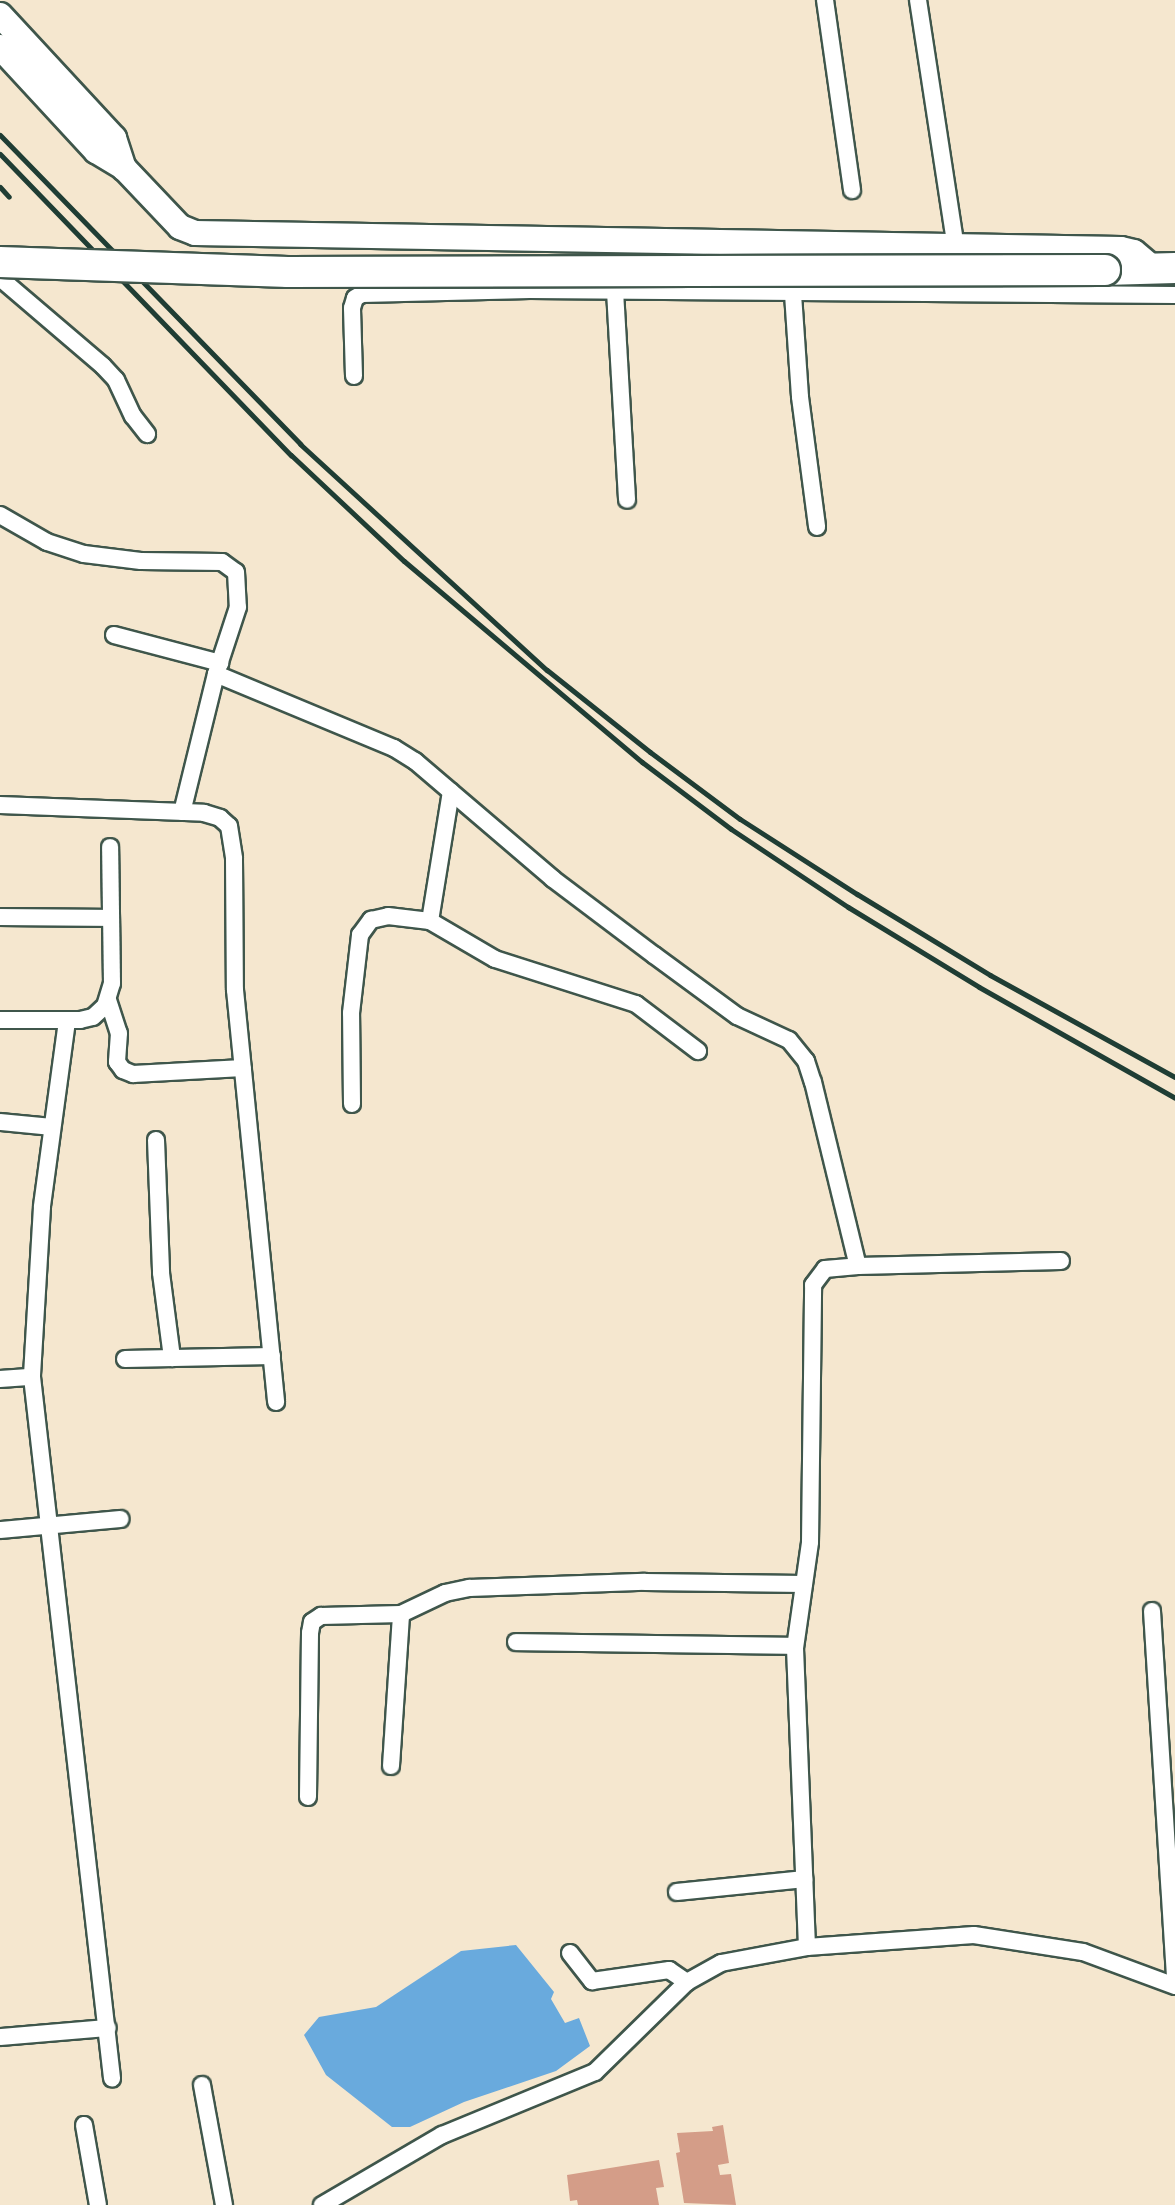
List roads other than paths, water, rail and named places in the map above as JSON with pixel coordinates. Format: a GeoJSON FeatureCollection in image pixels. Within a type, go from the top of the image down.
{"type":"FeatureCollection","features":[{"type":"Feature","properties":{"kind":"highway"},"geometry":{"type":"LineString","coordinates":[[0,262],[288,272],[1164,268]]}},
{"type":"Feature","properties":{"kind":"street"},"geometry":{"type":"LineString","coordinates":[[825,0],[852,190]]}},
{"type":"Feature","properties":{"kind":"street"},"geometry":{"type":"LineString","coordinates":[[918,0],[956,248]]}},
{"type":"Feature","properties":{"kind":"street"},"geometry":{"type":"LineString","coordinates":[[0,15],[114,138],[124,168]]}},
{"type":"Feature","properties":{"kind":"street"},"geometry":{"type":"LineString","coordinates":[[0,47],[96,151],[124,168],[180,227],[195,233],[221,236],[1121,249],[1134,252],[1164,268]]}},
{"type":"Feature","properties":{"kind":"street"},"geometry":{"type":"LineString","coordinates":[[0,278],[27,305],[103,366],[116,380],[133,416],[147,434]]}},
{"type":"Feature","properties":{"kind":"street"},"geometry":{"type":"LineString","coordinates":[[615,291],[627,500]]}},
{"type":"Feature","properties":{"kind":"street"},"geometry":{"type":"LineString","coordinates":[[354,376],[352,308],[355,298],[362,294],[615,291],[1175,295]]}},
{"type":"Feature","properties":{"kind":"street"},"geometry":{"type":"LineString","coordinates":[[793,294],[800,397],[817,527]]}},
{"type":"Feature","properties":{"kind":"street"},"geometry":{"type":"LineString","coordinates":[[0,515],[47,542],[84,554],[141,561],[230,565],[238,577],[240,599],[218,669],[182,812]]}},
{"type":"Feature","properties":{"kind":"street"},"geometry":{"type":"LineString","coordinates":[[114,635],[218,669],[394,748],[553,879],[654,955],[737,1016],[796,1047],[806,1061],[813,1082],[858,1266]]}},
{"type":"Feature","properties":{"kind":"street"},"geometry":{"type":"LineString","coordinates":[[430,921],[451,792]]}},
{"type":"Feature","properties":{"kind":"street"},"geometry":{"type":"LineString","coordinates":[[0,805],[182,812],[220,818],[229,826],[233,840],[235,990],[276,1402]]}},
{"type":"Feature","properties":{"kind":"street"},"geometry":{"type":"LineString","coordinates":[[0,1020],[67,1021],[93,1017],[108,1000],[112,983],[110,847]]}},
{"type":"Feature","properties":{"kind":"street"},"geometry":{"type":"LineString","coordinates":[[352,1104],[351,1013],[357,951],[364,925],[388,916],[430,921],[495,959],[636,1004],[698,1051]]}},
{"type":"Feature","properties":{"kind":"street"},"geometry":{"type":"LineString","coordinates":[[0,917],[111,918]]}},
{"type":"Feature","properties":{"kind":"street"},"geometry":{"type":"LineString","coordinates":[[108,1000],[119,1033],[117,1062],[123,1070],[133,1074],[243,1068]]}},
{"type":"Feature","properties":{"kind":"street"},"geometry":{"type":"LineString","coordinates":[[67,1021],[42,1207],[32,1377],[112,2078]]}},
{"type":"Feature","properties":{"kind":"street"},"geometry":{"type":"LineString","coordinates":[[0,1122],[52,1127]]}},
{"type":"Feature","properties":{"kind":"street"},"geometry":{"type":"LineString","coordinates":[[156,1140],[161,1273],[172,1358]]}},
{"type":"Feature","properties":{"kind":"street"},"geometry":{"type":"LineString","coordinates":[[807,1947],[795,1646],[810,1542],[809,1400],[813,1285],[825,1269],[1061,1261]]}},
{"type":"Feature","properties":{"kind":"street"},"geometry":{"type":"LineString","coordinates":[[125,1359],[272,1356]]}},
{"type":"Feature","properties":{"kind":"street"},"geometry":{"type":"LineString","coordinates":[[0,1379],[32,1377]]}},
{"type":"Feature","properties":{"kind":"street"},"geometry":{"type":"LineString","coordinates":[[0,1530],[121,1519]]}},
{"type":"Feature","properties":{"kind":"street"},"geometry":{"type":"LineString","coordinates":[[308,1797],[312,1622],[330,1615],[401,1614],[460,1589],[645,1582],[804,1584]]}},
{"type":"Feature","properties":{"kind":"street"},"geometry":{"type":"LineString","coordinates":[[1152,1611],[1175,1977]]}},
{"type":"Feature","properties":{"kind":"street"},"geometry":{"type":"LineString","coordinates":[[391,1766],[401,1614]]}},
{"type":"Feature","properties":{"kind":"street"},"geometry":{"type":"LineString","coordinates":[[516,1642],[795,1646]]}},
{"type":"Feature","properties":{"kind":"street"},"geometry":{"type":"LineString","coordinates":[[677,1892],[804,1879]]}},
{"type":"Feature","properties":{"kind":"street"},"geometry":{"type":"LineString","coordinates":[[322,2205],[442,2135],[595,2072],[687,1982],[721,1963],[807,1947],[974,1935],[1083,1952],[1175,1986]]}},
{"type":"Feature","properties":{"kind":"street"},"geometry":{"type":"LineString","coordinates":[[570,1953],[592,1981],[669,1970],[687,1982]]}},
{"type":"Feature","properties":{"kind":"street"},"geometry":{"type":"LineString","coordinates":[[0,2037],[108,2028]]}},
{"type":"Feature","properties":{"kind":"street"},"geometry":{"type":"LineString","coordinates":[[202,2085],[224,2205]]}},
{"type":"Feature","properties":{"kind":"street"},"geometry":{"type":"LineString","coordinates":[[84,2125],[98,2205]]}},
{"type":"Feature","properties":{"kind":"water"},"geometry":{"type":"Polygon","coordinates":[[[516,1945],[554,1992],[551,1999],[565,2023],[579,2018],[590,2046],[556,2071],[464,2102],[410,2127],[392,2127],[326,2075],[304,2035],[319,2017],[376,2007],[461,1951],[516,1945]]]}},
{"type":"Feature","properties":{"kind":"railway"},"geometry":{"type":"LineString","coordinates":[[0,135],[300,444],[547,670],[740,819],[990,975],[1175,1077]]}},
{"type":"Feature","properties":{"kind":"railway"},"geometry":{"type":"LineString","coordinates":[[0,154],[291,455],[404,561],[642,762],[731,829],[848,907],[979,987],[1175,1098]]}},
{"type":"Feature","properties":{"kind":"railway"},"geometry":{"type":"LineString","coordinates":[[0,187],[9,197]]}}]}
